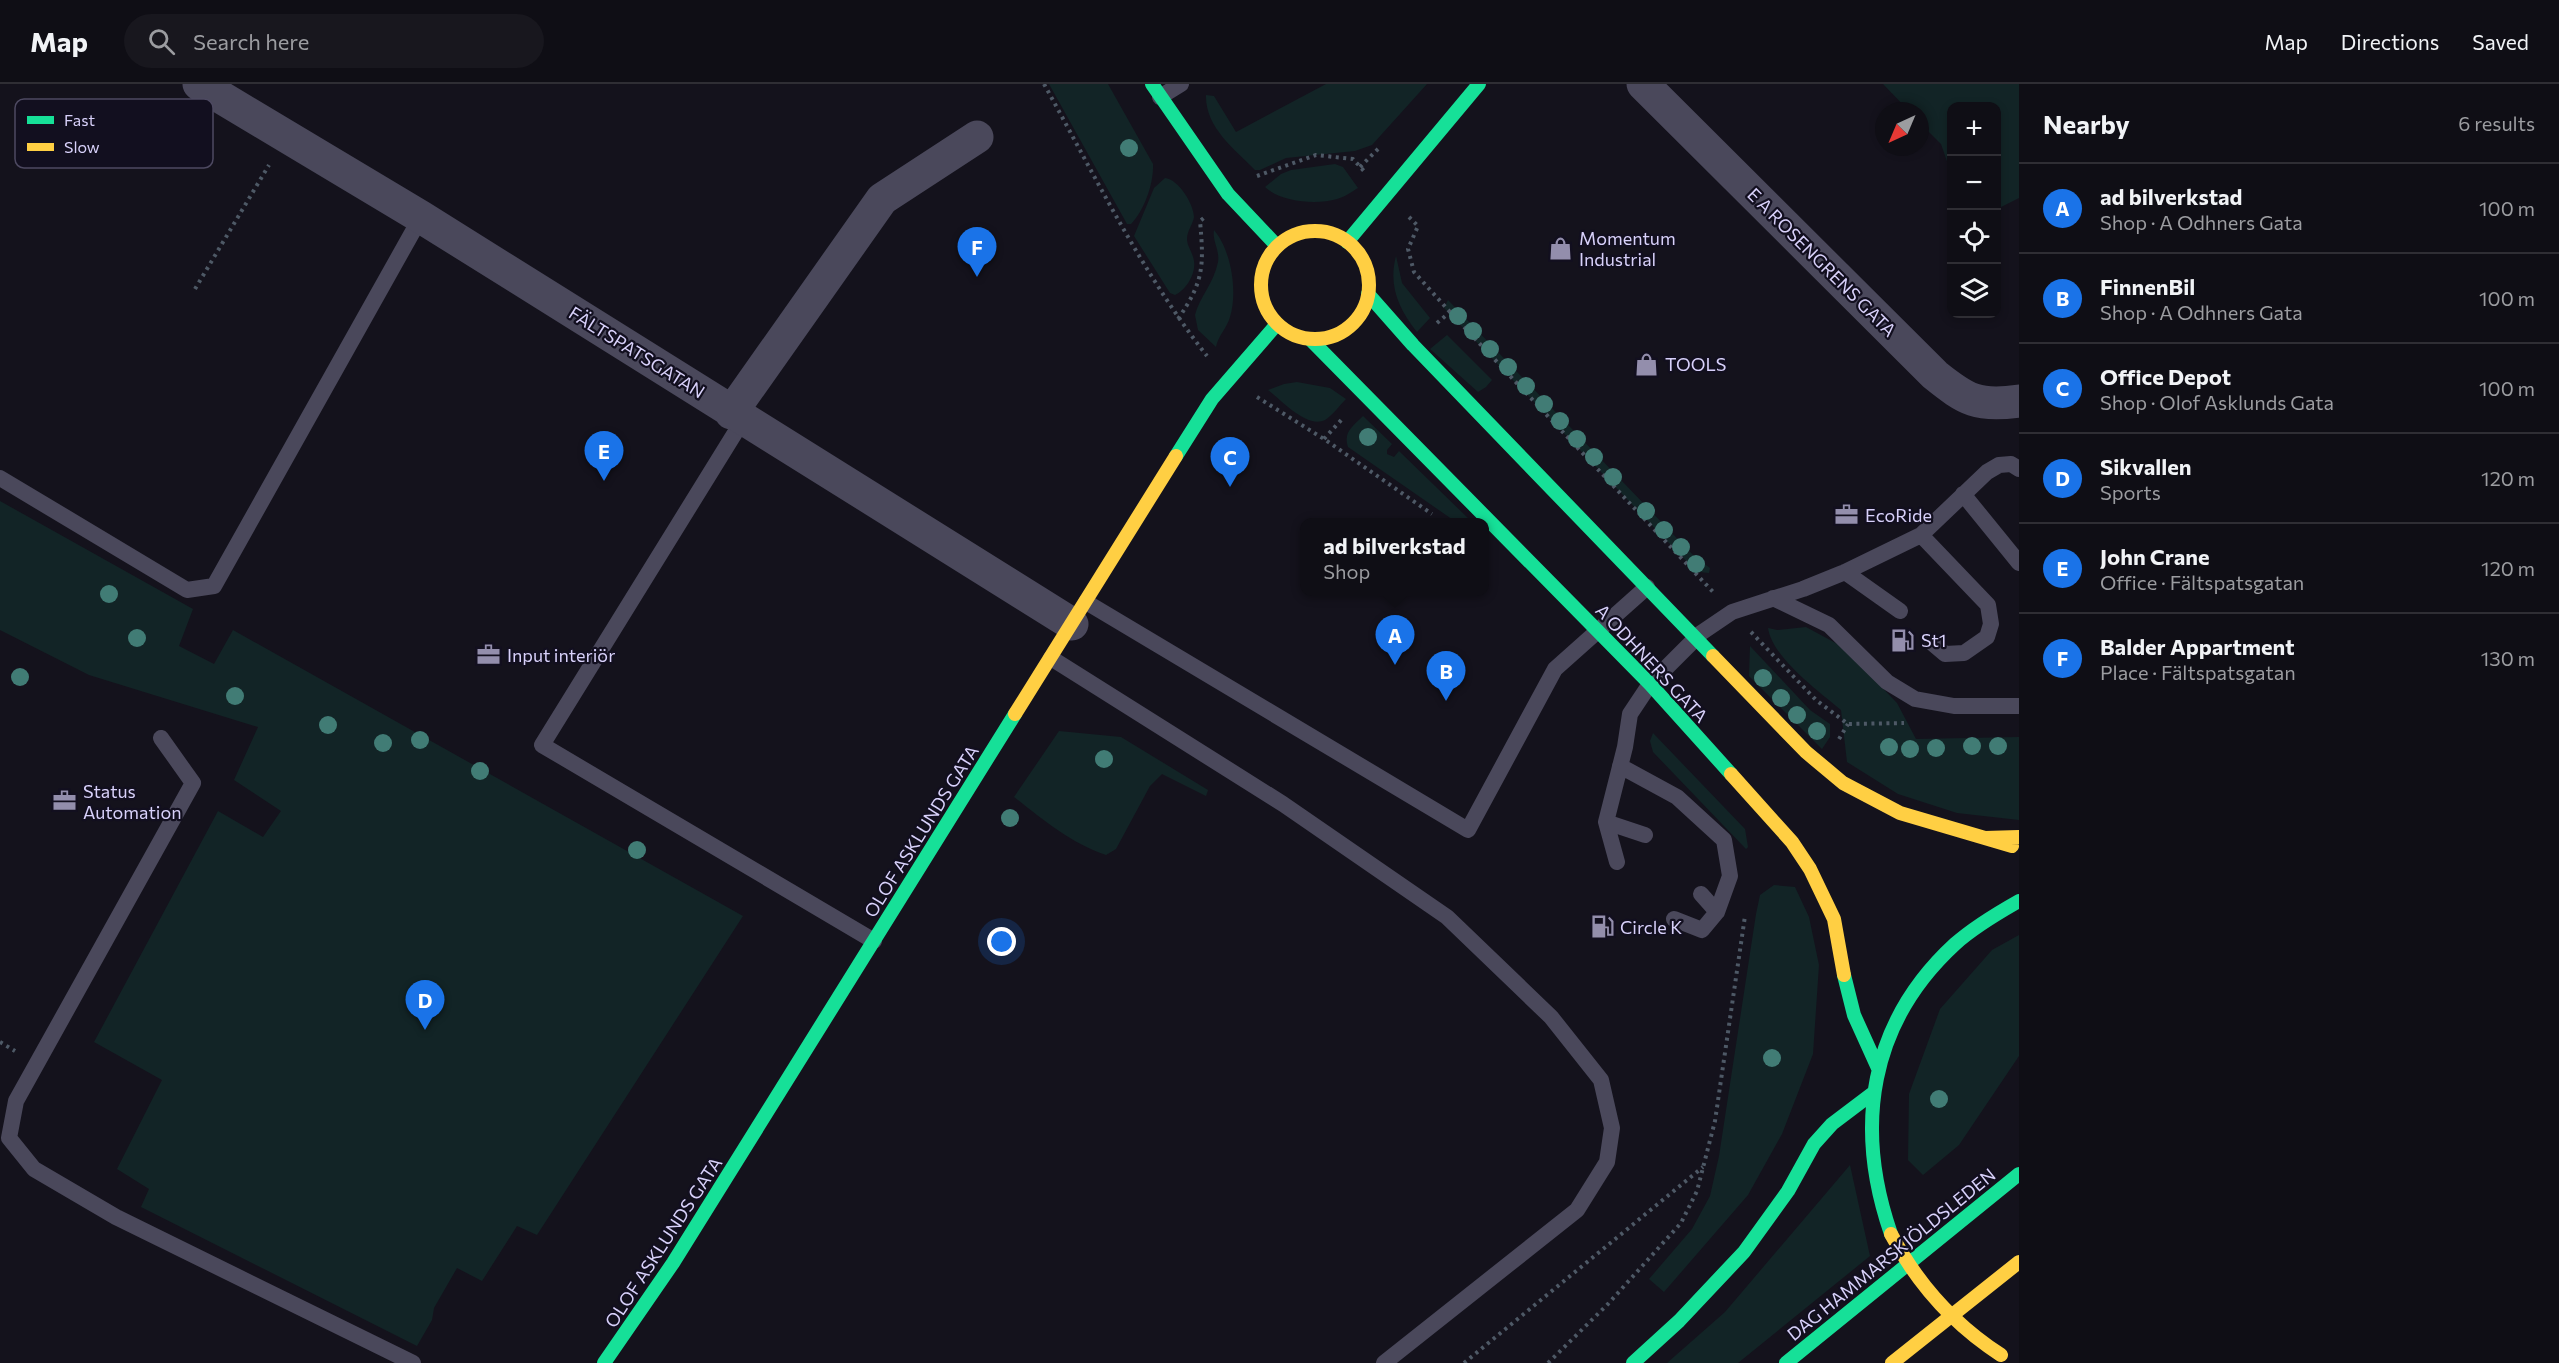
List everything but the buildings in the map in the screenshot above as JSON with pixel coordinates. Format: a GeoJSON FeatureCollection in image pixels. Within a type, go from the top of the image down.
{"type":"FeatureCollection","features":[{"type":"Feature","properties":{"kind":"street","name":"FÄLTSPATSGATAN"},"geometry":{"type":"LineString","coordinates":[[199,84],[421,217],[737,416],[1079,613]]}},
{"type":"Feature","properties":{"kind":"street"},"geometry":{"type":"LineString","coordinates":[[1347,242],[1479,84]]}},
{"type":"Feature","properties":{"kind":"street","name":"E A ROSENGRENS GATA"},"geometry":{"type":"LineString","coordinates":[[1643,84],[1935,375],[1961,396],[1989,404],[2019,401]]}},
{"type":"Feature","properties":{"kind":"street"},"geometry":{"type":"LineString","coordinates":[[1156,91],[1228,194],[1277,246]]}},
{"type":"Feature","properties":{"kind":"street"},"geometry":{"type":"LineString","coordinates":[[737,416],[882,199],[977,137]]}},
{"type":"Feature","properties":{"kind":"street"},"geometry":{"type":"LineString","coordinates":[[1277,324],[1268,313],[1262,300],[1260,285],[1268,257],[1277,246],[1298,233],[1311,231],[1336,235],[1358,252],[1365,265],[1368,294],[1363,309],[1354,322],[1341,332],[1326,338],[1310,339]]}},
{"type":"Feature","properties":{"kind":"street"},"geometry":{"type":"LineString","coordinates":[[1368,294],[1413,345],[1806,752],[1844,783],[1900,813],[2019,849]]}},
{"type":"Feature","properties":{"kind":"street","name":"A ODHNERS GATA"},"geometry":{"type":"LineString","coordinates":[[1277,324],[1298,336],[1310,339],[1487,518]]}},
{"type":"Feature","properties":{"kind":"street","name":"OLOF ASKLUNDS GATA"},"geometry":{"type":"LineString","coordinates":[[604,1363],[678,1254],[1189,434],[1212,399],[1277,324]]}},
{"type":"Feature","properties":{"kind":"street","name":"A ODHNERS GATA"},"geometry":{"type":"LineString","coordinates":[[1489,520],[1650,684],[1791,842],[1810,869],[1834,920],[1846,987],[1854,1016],[1878,1068]]}},
{"type":"Feature","properties":{"kind":"street"},"geometry":{"type":"LineString","coordinates":[[1985,838],[2019,837]]}},
{"type":"Feature","properties":{"kind":"street"},"geometry":{"type":"LineString","coordinates":[[2016,1363],[1977,1341],[1936,1304],[1903,1258],[1881,1206],[1871,1150],[1873,1094],[1878,1068],[1897,1020],[1918,983],[1962,937],[1980,923],[2019,901]]}},
{"type":"Feature","properties":{"kind":"street"},"geometry":{"type":"LineString","coordinates":[[1632,1363],[1679,1321],[1744,1252],[1788,1191],[1814,1144],[1832,1124],[1873,1094]]}},
{"type":"Feature","properties":{"kind":"street","name":"DAG HAMMARSKJÖLDSLEDEN"},"geometry":{"type":"LineString","coordinates":[[1786,1363],[2019,1174]]}},
{"type":"Feature","properties":{"kind":"street"},"geometry":{"type":"LineString","coordinates":[[1892,1363],[2019,1262]]}},
{"type":"Feature","properties":{"kind":"lane"},"geometry":{"type":"LineString","coordinates":[[1156,91],[1181,84]]}},
{"type":"Feature","properties":{"kind":"lane"},"geometry":{"type":"LineString","coordinates":[[0,478],[187,590],[214,586],[421,217]]}},
{"type":"Feature","properties":{"kind":"lane"},"geometry":{"type":"LineString","coordinates":[[737,416],[542,745],[874,941]]}},
{"type":"Feature","properties":{"kind":"lane"},"geometry":{"type":"LineString","coordinates":[[1617,862],[1606,822],[1632,708],[1650,684],[1695,639],[1732,612],[1845,572],[1921,534],[1987,472],[1999,465],[2011,464],[2019,470]]}},
{"type":"Feature","properties":{"kind":"lane"},"geometry":{"type":"LineString","coordinates":[[1964,494],[2019,563]]}},
{"type":"Feature","properties":{"kind":"lane"},"geometry":{"type":"LineString","coordinates":[[1921,534],[1988,605],[1990,624],[1987,637],[1964,653],[1945,654],[1932,644]]}},
{"type":"Feature","properties":{"kind":"lane"},"geometry":{"type":"LineString","coordinates":[[1845,572],[1900,611]]}},
{"type":"Feature","properties":{"kind":"lane"},"geometry":{"type":"LineString","coordinates":[[1079,613],[1468,830],[1555,669],[1647,587]]}},
{"type":"Feature","properties":{"kind":"lane"},"geometry":{"type":"LineString","coordinates":[[1773,598],[1829,625],[1887,682],[1915,699],[1954,706],[2019,706]]}},
{"type":"Feature","properties":{"kind":"lane"},"geometry":{"type":"LineString","coordinates":[[1051,658],[1283,804],[1447,917],[1551,1017],[1601,1080],[1612,1128],[1607,1162],[1577,1209],[1384,1363]]}},
{"type":"Feature","properties":{"kind":"lane"},"geometry":{"type":"LineString","coordinates":[[161,738],[193,783],[16,1101],[5,1137],[34,1168],[116,1217],[414,1363]]}},
{"type":"Feature","properties":{"kind":"lane"},"geometry":{"type":"LineString","coordinates":[[1620,765],[1677,797],[1724,840],[1730,876],[1717,912],[1702,930],[1674,919]]}},
{"type":"Feature","properties":{"kind":"lane"},"geometry":{"type":"LineString","coordinates":[[1606,822],[1645,835]]}},
{"type":"Feature","properties":{"kind":"lane"},"geometry":{"type":"LineString","coordinates":[[1701,894],[1717,912]]}},
{"type":"Feature","properties":{"kind":"path"},"geometry":{"type":"LineString","coordinates":[[1044,84],[1126,233],[1178,319],[1207,356],[1254,395],[1324,439],[1435,516]]}},
{"type":"Feature","properties":{"kind":"path"},"geometry":{"type":"LineString","coordinates":[[195,289],[285,136]]}},
{"type":"Feature","properties":{"kind":"path"},"geometry":{"type":"LineString","coordinates":[[1178,319],[1193,297],[1204,262],[1200,221],[1228,194],[1250,179],[1276,167],[1316,155],[1353,159],[1418,226],[1408,249],[1414,272],[1816,700],[1848,724],[1907,722]]}},
{"type":"Feature","properties":{"kind":"path"},"geometry":{"type":"LineString","coordinates":[[1413,345],[1450,312]]}},
{"type":"Feature","properties":{"kind":"path"},"geometry":{"type":"LineString","coordinates":[[1324,439],[1366,394]]}},
{"type":"Feature","properties":{"kind":"path"},"geometry":{"type":"LineString","coordinates":[[1464,1363],[1705,1164]]}},
{"type":"Feature","properties":{"kind":"shaded area"},"geometry":{"type":"Polygon","coordinates":[[[1049,84],[1108,84],[1153,164],[1152,180],[1147,196],[1140,212],[1131,224],[1127,224],[1049,84]]]}},
{"type":"Feature","properties":{"kind":"shaded area"},"geometry":{"type":"Polygon","coordinates":[[[1326,84],[1427,84],[1372,145],[1355,151],[1286,158],[1260,170],[1255,170],[1222,137],[1207,107],[1206,95],[1214,96],[1236,132],[1326,84]]]}},
{"type":"Feature","properties":{"kind":"shaded area"},"geometry":{"type":"Polygon","coordinates":[[[1883,84],[2019,84],[2019,198],[2001,207],[2001,102],[1947,102],[1947,161],[1941,144],[1929,132],[1929,102],[1900,102],[1883,84]]]}},
{"type":"Feature","properties":{"kind":"shaded area"},"geometry":{"type":"Polygon","coordinates":[[[1335,164],[1343,167],[1358,188],[1340,198],[1319,202],[1299,201],[1280,196],[1265,187],[1281,174],[1291,170],[1335,164]]]}},
{"type":"Feature","properties":{"kind":"shaded area"},"geometry":{"type":"Polygon","coordinates":[[[1165,178],[1180,187],[1191,206],[1194,217],[1187,239],[1193,258],[1192,276],[1175,295],[1170,293],[1134,236],[1154,188],[1165,178]]]}},
{"type":"Feature","properties":{"kind":"shaded area"},"geometry":{"type":"Polygon","coordinates":[[[1214,230],[1229,259],[1233,283],[1230,317],[1216,347],[1198,330],[1195,315],[1218,262],[1214,230]]]}},
{"type":"Feature","properties":{"kind":"shaded area"},"geometry":{"type":"Polygon","coordinates":[[[1396,256],[1402,283],[1430,318],[1417,332],[1400,306],[1394,287],[1396,256]]]}},
{"type":"Feature","properties":{"kind":"shaded area"},"geometry":{"type":"Polygon","coordinates":[[[1448,300],[1694,556],[1710,568],[1709,573],[1700,572],[1691,566],[1444,308],[1448,300]]]}},
{"type":"Feature","properties":{"kind":"shaded area"},"geometry":{"type":"Polygon","coordinates":[[[1447,335],[1492,380],[1486,387],[1478,392],[1430,349],[1447,335]]]}},
{"type":"Feature","properties":{"kind":"shaded area"},"geometry":{"type":"Polygon","coordinates":[[[1297,382],[1330,388],[1346,399],[1325,420],[1310,421],[1268,390],[1297,382]]]}},
{"type":"Feature","properties":{"kind":"shaded area"},"geometry":{"type":"Polygon","coordinates":[[[1363,416],[1392,444],[1387,454],[1394,457],[1399,451],[1468,518],[1450,518],[1348,447],[1347,437],[1353,426],[1363,416]]]}},
{"type":"Feature","properties":{"kind":"shaded area"},"geometry":{"type":"Polygon","coordinates":[[[0,501],[193,609],[179,646],[214,664],[233,630],[743,916],[537,1235],[517,1226],[482,1281],[457,1268],[434,1308],[432,1320],[417,1346],[141,1207],[149,1189],[117,1169],[162,1080],[94,1042],[218,811],[263,837],[281,811],[234,780],[258,727],[89,675],[0,630],[0,501]]]}},
{"type":"Feature","properties":{"kind":"shaded area"},"geometry":{"type":"Polygon","coordinates":[[[1806,627],[1843,647],[1897,703],[1916,739],[2019,737],[2019,820],[1957,813],[1898,794],[1847,762],[1841,710],[1787,662],[1771,639],[1768,628],[1777,630],[1806,627]]]}},
{"type":"Feature","properties":{"kind":"shaded area"},"geometry":{"type":"Polygon","coordinates":[[[1750,646],[1810,710],[1830,724],[1830,737],[1822,749],[1749,676],[1750,646]]]}},
{"type":"Feature","properties":{"kind":"shaded area"},"geometry":{"type":"Polygon","coordinates":[[[1059,731],[1121,737],[1208,790],[1206,796],[1162,774],[1150,786],[1116,849],[1106,855],[1093,850],[1058,830],[1014,797],[1059,731]]]}},
{"type":"Feature","properties":{"kind":"shaded area"},"geometry":{"type":"Polygon","coordinates":[[[1653,733],[1745,829],[1748,847],[1746,849],[1653,752],[1650,741],[1653,733]]]}},
{"type":"Feature","properties":{"kind":"shaded area"},"geometry":{"type":"Polygon","coordinates":[[[1774,885],[1795,887],[1809,917],[1819,965],[1813,1054],[1782,1134],[1748,1195],[1664,1292],[1649,1279],[1692,1229],[1710,1196],[1719,1156],[1756,914],[1760,895],[1774,885]]]}},
{"type":"Feature","properties":{"kind":"shaded area"},"geometry":{"type":"Polygon","coordinates":[[[2019,935],[2019,1056],[1959,1145],[1923,1175],[1908,1160],[1909,1094],[1940,1009],[1992,950],[2019,935]]]}},
{"type":"Feature","properties":{"kind":"shaded area"},"geometry":{"type":"Polygon","coordinates":[[[1850,1165],[1870,1256],[1738,1363],[1667,1363],[1725,1312],[1850,1165]]]}},
{"type":"Feature","properties":{"kind":"traffic: fast"},"geometry":{"type":"LineString","coordinates":[[1152,84],[1228,194],[1277,246]]}},
{"type":"Feature","properties":{"kind":"traffic: fast"},"geometry":{"type":"LineString","coordinates":[[1347,242],[1479,84]]}},
{"type":"Feature","properties":{"kind":"traffic: fast"},"geometry":{"type":"LineString","coordinates":[[1368,294],[1413,345],[1713,656]]}},
{"type":"Feature","properties":{"kind":"traffic: fast"},"geometry":{"type":"LineString","coordinates":[[1176,456],[1212,399],[1277,324]]}},
{"type":"Feature","properties":{"kind":"traffic: fast"},"geometry":{"type":"LineString","coordinates":[[1310,339],[1486,518]]}},
{"type":"Feature","properties":{"kind":"traffic: fast"},"geometry":{"type":"LineString","coordinates":[[1489,521],[1650,684],[1731,774]]}},
{"type":"Feature","properties":{"kind":"traffic: fast"},"geometry":{"type":"LineString","coordinates":[[604,1363],[673,1263],[1015,714]]}},
{"type":"Feature","properties":{"kind":"traffic: fast"},"geometry":{"type":"LineString","coordinates":[[1891,1234],[1880,1194],[1873,1155],[1872,1116],[1877,1078],[1887,1042],[1904,1008],[1926,975],[1955,944],[1985,921],[2019,901]]}},
{"type":"Feature","properties":{"kind":"traffic: fast"},"geometry":{"type":"LineString","coordinates":[[1844,975],[1854,1015],[1878,1068]]}},
{"type":"Feature","properties":{"kind":"traffic: fast"},"geometry":{"type":"LineString","coordinates":[[1633,1363],[1679,1321],[1744,1252],[1788,1191],[1814,1144],[1832,1124],[1873,1093]]}},
{"type":"Feature","properties":{"kind":"traffic: fast"},"geometry":{"type":"LineString","coordinates":[[1786,1363],[2019,1174]]}},
{"type":"Feature","properties":{"kind":"traffic: slow"},"geometry":{"type":"LineString","coordinates":[[1315,231],[1336,235],[1353,247],[1365,264],[1369,285],[1365,306],[1353,323],[1336,335],[1315,339],[1294,335],[1277,323],[1265,306],[1261,285],[1265,264],[1277,247],[1294,235],[1315,231]]}},
{"type":"Feature","properties":{"kind":"traffic: slow"},"geometry":{"type":"LineString","coordinates":[[1015,714],[1176,456]]}},
{"type":"Feature","properties":{"kind":"traffic: slow"},"geometry":{"type":"LineString","coordinates":[[1713,656],[1806,752],[1843,783],[1900,813],[2012,846]]}},
{"type":"Feature","properties":{"kind":"traffic: slow"},"geometry":{"type":"LineString","coordinates":[[1731,774],[1792,842],[1810,869],[1834,919],[1844,975]]}},
{"type":"Feature","properties":{"kind":"traffic: slow"},"geometry":{"type":"LineString","coordinates":[[1985,838],[2019,837]]}},
{"type":"Feature","properties":{"kind":"traffic: slow"},"geometry":{"type":"LineString","coordinates":[[1891,1234],[1913,1270],[1938,1302],[1967,1330],[2001,1355]]}},
{"type":"Feature","properties":{"kind":"traffic: slow"},"geometry":{"type":"LineString","coordinates":[[1892,1363],[2019,1262]]}},
{"type":"Feature","properties":{"kind":"place","name":"Momentum Industrial"},"geometry":{"type":"Point","coordinates":[1561,248]}},
{"type":"Feature","properties":{"kind":"place","name":"Balder Appartment"},"geometry":{"type":"Point","coordinates":[977,277]}},
{"type":"Feature","properties":{"kind":"place","name":"TOOLS"},"geometry":{"type":"Point","coordinates":[1647,364]}},
{"type":"Feature","properties":{"kind":"place","name":"John Crane"},"geometry":{"type":"Point","coordinates":[604,481]}},
{"type":"Feature","properties":{"kind":"place","name":"Office Depot"},"geometry":{"type":"Point","coordinates":[1230,487]}},
{"type":"Feature","properties":{"kind":"place","name":"EcoRide"},"geometry":{"type":"Point","coordinates":[1847,515]}},
{"type":"Feature","properties":{"kind":"place","name":"St1"},"geometry":{"type":"Point","coordinates":[1903,640]}},
{"type":"Feature","properties":{"kind":"place","name":"Input interiör"},"geometry":{"type":"Point","coordinates":[489,655]}},
{"type":"Feature","properties":{"kind":"place","name":"ad bilverkstad"},"geometry":{"type":"Point","coordinates":[1395,665]}},
{"type":"Feature","properties":{"kind":"place","name":"FinnenBil"},"geometry":{"type":"Point","coordinates":[1446,701]}},
{"type":"Feature","properties":{"kind":"place","name":"Status Automation"},"geometry":{"type":"Point","coordinates":[65,801]}},
{"type":"Feature","properties":{"kind":"place","name":"Circle K"},"geometry":{"type":"Point","coordinates":[1602,927]}},
{"type":"Feature","properties":{"kind":"place","name":"Sikvallen"},"geometry":{"type":"Point","coordinates":[425,1030]}}]}
